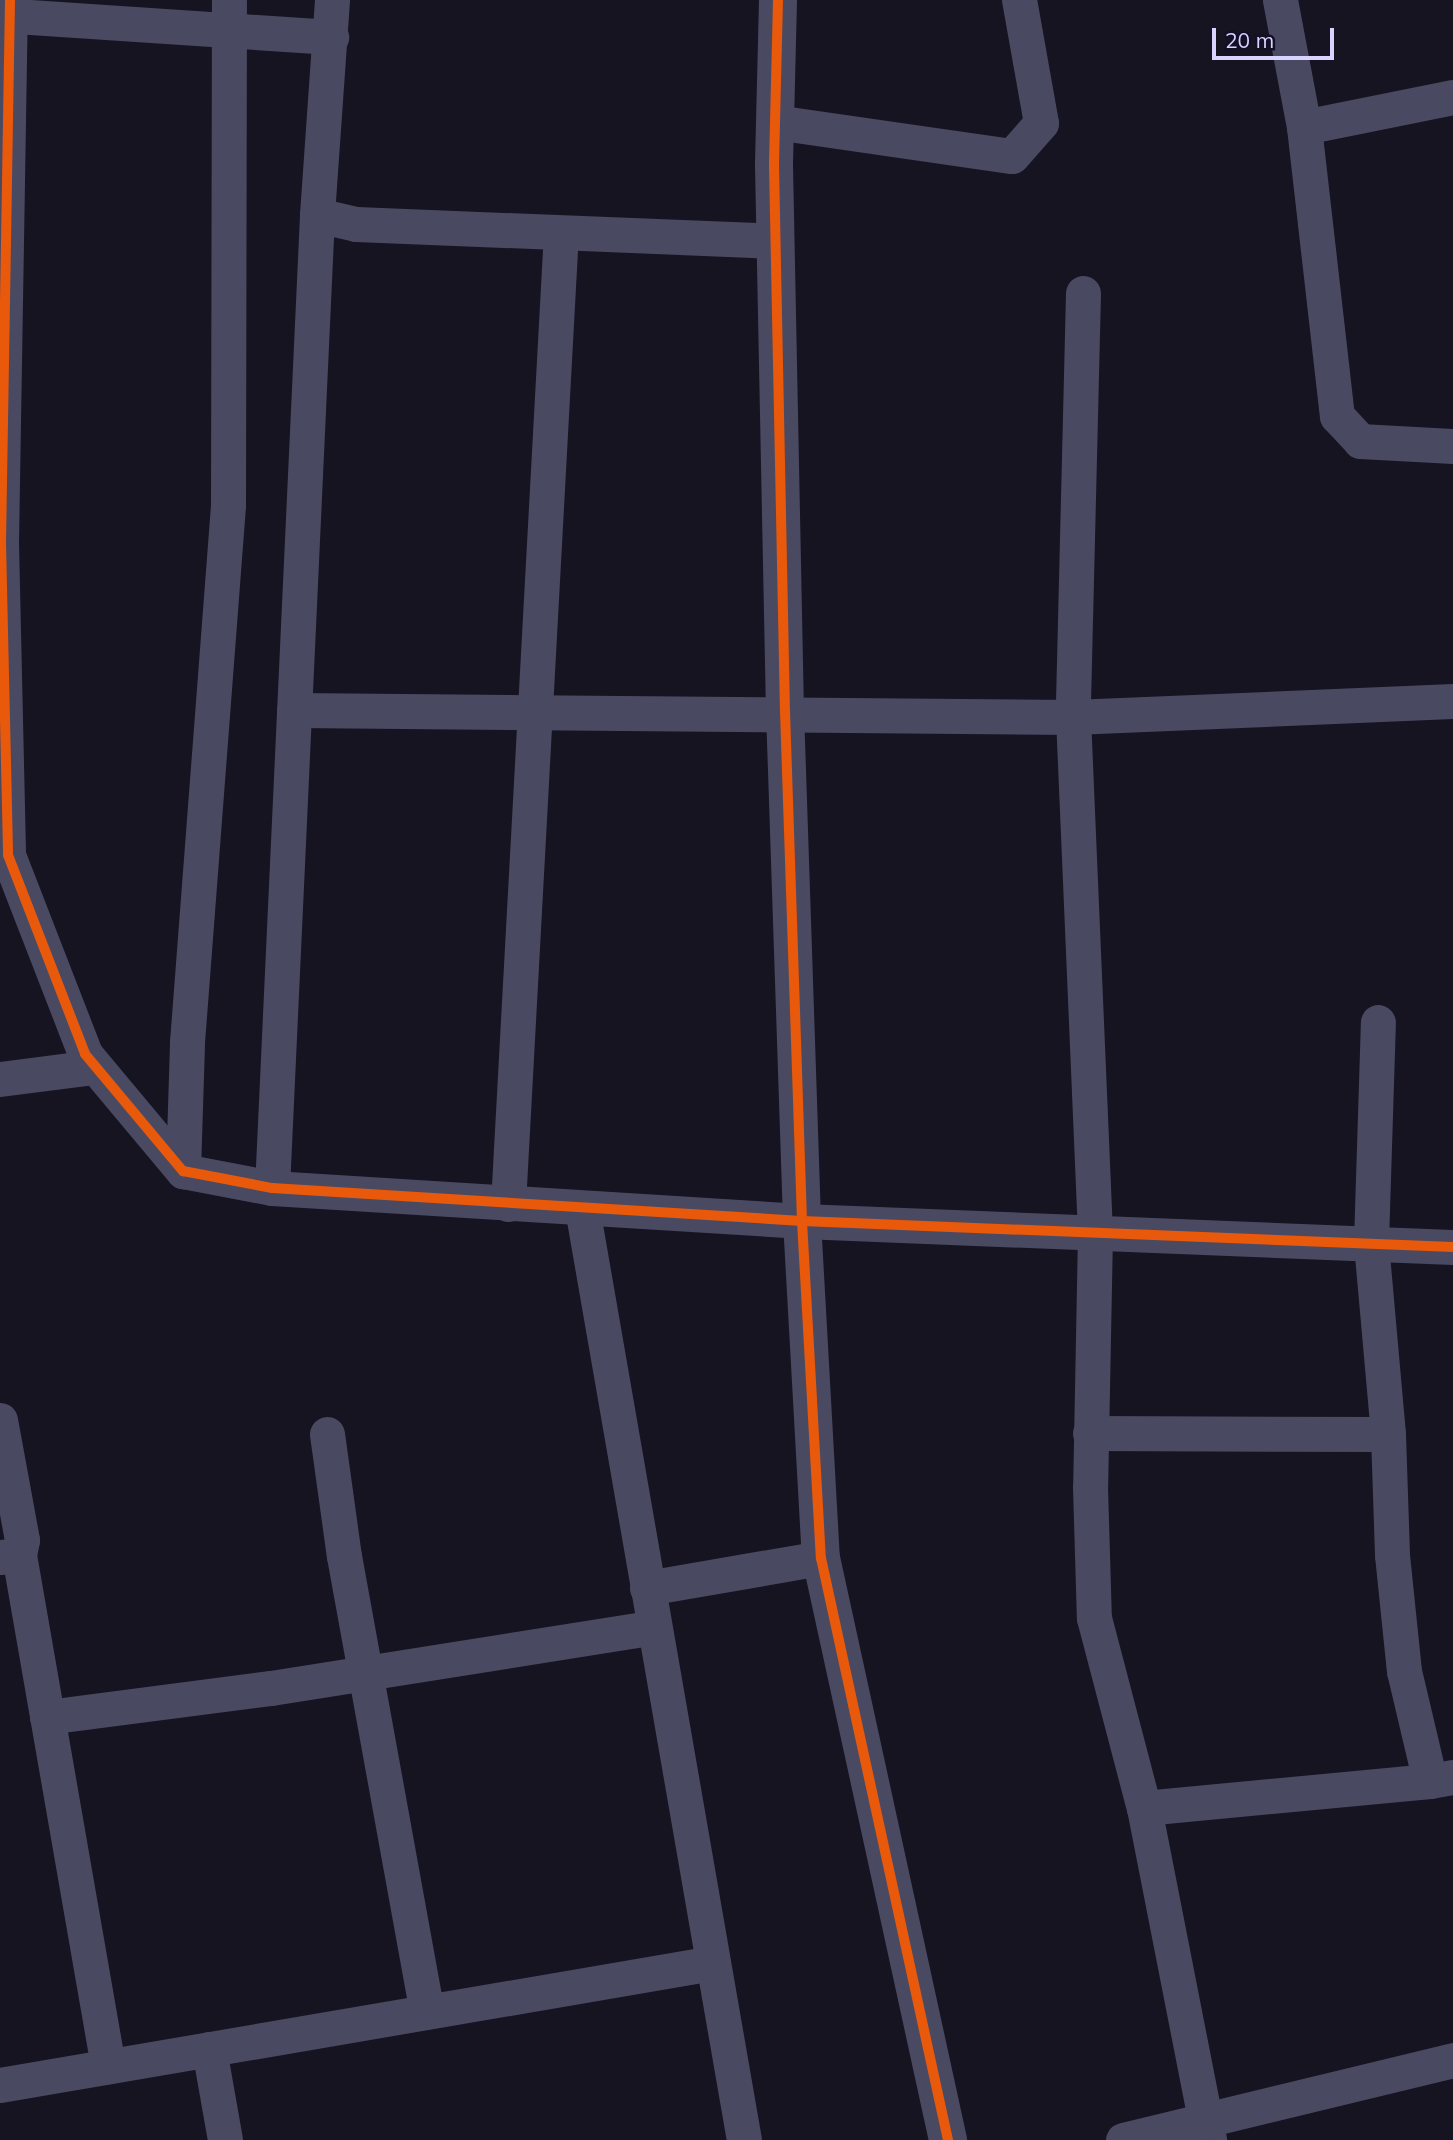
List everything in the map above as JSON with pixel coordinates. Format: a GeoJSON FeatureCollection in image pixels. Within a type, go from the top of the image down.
{"type":"FeatureCollection","features":[{"type":"Feature","properties":{"kind":"street"},"geometry":{"type":"LineString","coordinates":[[272,1188],[317,215],[332,0]]}},
{"type":"Feature","properties":{"kind":"street"},"geometry":{"type":"LineString","coordinates":[[778,0],[775,241],[785,711],[802,1221],[821,1558],[948,2140]]}},
{"type":"Feature","properties":{"kind":"street"},"geometry":{"type":"LineString","coordinates":[[775,122],[1012,156],[1041,123],[1019,0]]}},
{"type":"Feature","properties":{"kind":"street"},"geometry":{"type":"LineString","coordinates":[[1280,0],[1304,127],[1337,416],[1360,441],[1453,446]]}},
{"type":"Feature","properties":{"kind":"street"},"geometry":{"type":"LineString","coordinates":[[331,37],[228,14],[6,10],[1,543],[7,870],[93,1067],[183,1171],[272,1188],[582,1208],[802,1221],[1453,1247]]}},
{"type":"Feature","properties":{"kind":"street"},"geometry":{"type":"LineString","coordinates":[[183,1171],[187,1042],[228,505],[228,14]]}},
{"type":"Feature","properties":{"kind":"street"},"geometry":{"type":"LineString","coordinates":[[1304,127],[1453,97]]}},
{"type":"Feature","properties":{"kind":"street"},"geometry":{"type":"LineString","coordinates":[[317,215],[356,224],[775,241]]}},
{"type":"Feature","properties":{"kind":"street"},"geometry":{"type":"LineString","coordinates":[[508,1203],[561,233]]}},
{"type":"Feature","properties":{"kind":"street"},"geometry":{"type":"LineString","coordinates":[[1083,293],[1073,717],[1095,1233],[1090,1433],[1094,1618],[1144,1808],[1207,2130]]}},
{"type":"Feature","properties":{"kind":"street"},"geometry":{"type":"LineString","coordinates":[[294,710],[785,711],[1073,717],[1453,701]]}},
{"type":"Feature","properties":{"kind":"street"},"geometry":{"type":"LineString","coordinates":[[1144,1808],[1441,1779],[1404,1671],[1392,1555],[1388,1434],[1371,1242],[1378,1022]]}},
{"type":"Feature","properties":{"kind":"street"},"geometry":{"type":"LineString","coordinates":[[0,1079],[93,1067]]}},
{"type":"Feature","properties":{"kind":"street"},"geometry":{"type":"LineString","coordinates":[[582,1208],[744,2140]]}},
{"type":"Feature","properties":{"kind":"street"},"geometry":{"type":"LineString","coordinates":[[0,1420],[22,1539],[10,1556],[47,1717],[108,2066]]}},
{"type":"Feature","properties":{"kind":"street"},"geometry":{"type":"LineString","coordinates":[[1090,1433],[1388,1434]]}},
{"type":"Feature","properties":{"kind":"street"},"geometry":{"type":"LineString","coordinates":[[327,1434],[366,1673],[427,2012]]}},
{"type":"Feature","properties":{"kind":"street"},"geometry":{"type":"LineString","coordinates":[[646,1588],[821,1558]]}},
{"type":"Feature","properties":{"kind":"street"},"geometry":{"type":"LineString","coordinates":[[47,1717],[366,1673],[654,1628]]}},
{"type":"Feature","properties":{"kind":"street"},"geometry":{"type":"LineString","coordinates":[[0,2085],[713,1963]]}},
{"type":"Feature","properties":{"kind":"street"},"geometry":{"type":"LineString","coordinates":[[209,2049],[225,2140]]}},
{"type":"Feature","properties":{"kind":"street"},"geometry":{"type":"LineString","coordinates":[[1123,2140],[1207,2130],[1453,2060]]}},
{"type":"Feature","properties":{"kind":"cycle path"},"geometry":{"type":"LineString","coordinates":[[10,0],[1,543],[8,855],[85,1054],[183,1171],[272,1188],[802,1221],[1453,1247]]}},
{"type":"Feature","properties":{"kind":"cycle path"},"geometry":{"type":"LineString","coordinates":[[778,0],[774,165],[785,711],[802,1221],[821,1558],[948,2140]]}}]}
